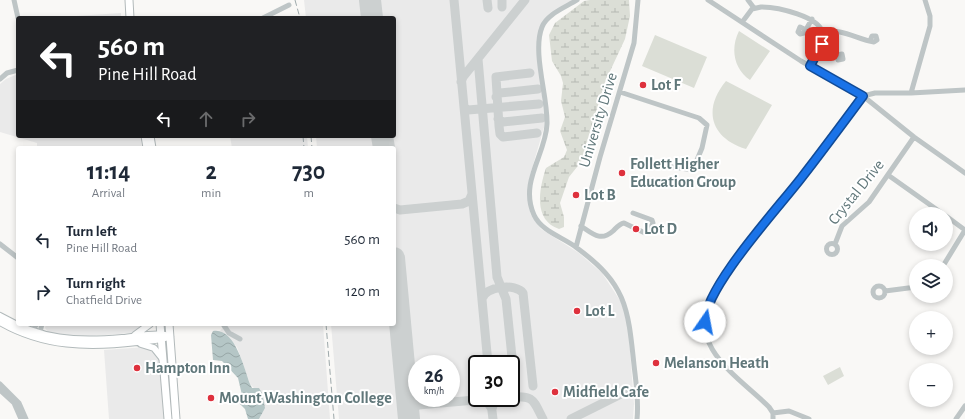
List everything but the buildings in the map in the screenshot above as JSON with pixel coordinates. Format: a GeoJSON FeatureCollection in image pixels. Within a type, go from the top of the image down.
{"type":"FeatureCollection","features":[{"type":"Feature","properties":{"kind":"highway"},"geometry":{"type":"LineString","coordinates":[[124,0],[125,16]]}},
{"type":"Feature","properties":{"kind":"highway"},"geometry":{"type":"LineString","coordinates":[[129,0],[130,16]]}},
{"type":"Feature","properties":{"kind":"highway"},"geometry":{"type":"LineString","coordinates":[[160,326],[168,419]]}},
{"type":"Feature","properties":{"kind":"highway"},"geometry":{"type":"LineString","coordinates":[[169,326],[176,419]]}},
{"type":"Feature","properties":{"kind":"main road"},"geometry":{"type":"LineString","coordinates":[[0,316],[16,324]]}},
{"type":"Feature","properties":{"kind":"main road"},"geometry":{"type":"LineString","coordinates":[[0,322],[21,333],[76,340],[129,340],[170,336]]}},
{"type":"Feature","properties":{"kind":"main road"},"geometry":{"type":"LineString","coordinates":[[19,326],[39,336]]}},
{"type":"Feature","properties":{"kind":"main road"},"geometry":{"type":"LineString","coordinates":[[129,340],[148,326]]}},
{"type":"Feature","properties":{"kind":"main road"},"geometry":{"type":"LineString","coordinates":[[129,340],[150,345],[158,350],[163,360]]}},
{"type":"Feature","properties":{"kind":"street"},"geometry":{"type":"LineString","coordinates":[[14,0],[18,16]]}},
{"type":"Feature","properties":{"kind":"street"},"geometry":{"type":"LineString","coordinates":[[577,0],[549,18],[542,28],[540,35],[539,50],[547,124],[533,168],[530,195],[534,214],[540,224],[576,247],[596,263],[613,282],[628,312],[638,398],[637,419]]}},
{"type":"Feature","properties":{"kind":"street","name":"University Drive"},"geometry":{"type":"LineString","coordinates":[[576,247],[600,157],[636,37],[638,0]]}},
{"type":"Feature","properties":{"kind":"street"},"geometry":{"type":"LineString","coordinates":[[708,0],[810,66],[863,96],[914,137],[965,173]]}},
{"type":"Feature","properties":{"kind":"street"},"geometry":{"type":"LineString","coordinates":[[748,0],[754,8]]}},
{"type":"Feature","properties":{"kind":"street"},"geometry":{"type":"LineString","coordinates":[[911,93],[930,26],[930,16],[925,0]]}},
{"type":"Feature","properties":{"kind":"street"},"geometry":{"type":"LineString","coordinates":[[267,16],[289,5]]}},
{"type":"Feature","properties":{"kind":"street"},"geometry":{"type":"LineString","coordinates":[[743,22],[754,8],[764,7],[812,19],[819,24],[823,33],[821,46],[810,66]]}},
{"type":"Feature","properties":{"kind":"street"},"geometry":{"type":"LineString","coordinates":[[806,30],[812,19]]}},
{"type":"Feature","properties":{"kind":"street"},"geometry":{"type":"LineString","coordinates":[[823,33],[838,31],[870,41]]}},
{"type":"Feature","properties":{"kind":"street"},"geometry":{"type":"LineString","coordinates":[[821,46],[837,56]]}},
{"type":"Feature","properties":{"kind":"street"},"geometry":{"type":"LineString","coordinates":[[0,79],[8,73],[16,71]]}},
{"type":"Feature","properties":{"kind":"street"},"geometry":{"type":"LineString","coordinates":[[809,419],[789,411],[773,416],[768,407],[727,369],[716,356],[707,334],[705,312],[715,292],[763,223],[802,177],[863,96],[875,93],[965,90]]}},
{"type":"Feature","properties":{"kind":"street"},"geometry":{"type":"LineString","coordinates":[[620,92],[703,120],[707,125],[707,131],[694,167],[687,169],[658,165]]}},
{"type":"Feature","properties":{"kind":"street","name":"Crystal Drive"},"geometry":{"type":"LineString","coordinates":[[835,244],[842,226],[868,202],[914,137]]}},
{"type":"Feature","properties":{"kind":"street"},"geometry":{"type":"LineString","coordinates":[[888,175],[933,207]]}},
{"type":"Feature","properties":{"kind":"street"},"geometry":{"type":"LineString","coordinates":[[581,226],[599,237],[606,236],[620,224],[624,223],[648,232],[653,222],[652,220],[633,213]]}},
{"type":"Feature","properties":{"kind":"street"},"geometry":{"type":"LineString","coordinates":[[947,259],[965,230],[953,221]]}},
{"type":"Feature","properties":{"kind":"street"},"geometry":{"type":"LineString","coordinates":[[0,244],[16,256]]}},
{"type":"Feature","properties":{"kind":"street"},"geometry":{"type":"LineString","coordinates":[[885,291],[909,288]]}},
{"type":"Feature","properties":{"kind":"street"},"geometry":{"type":"LineString","coordinates":[[27,330],[33,329],[35,326]]}},
{"type":"Feature","properties":{"kind":"street"},"geometry":{"type":"LineString","coordinates":[[39,336],[42,326]]}},
{"type":"Feature","properties":{"kind":"street"},"geometry":{"type":"LineString","coordinates":[[224,326],[229,333],[240,339]]}},
{"type":"Feature","properties":{"kind":"street"},"geometry":{"type":"LineString","coordinates":[[0,384],[19,403],[26,419]]}},
{"type":"Feature","properties":{"kind":"street"},"geometry":{"type":"LineString","coordinates":[[0,390],[14,403],[21,419]]}},
{"type":"Feature","properties":{"kind":"street"},"geometry":{"type":"LineString","coordinates":[[956,419],[965,406]]}},
{"type":"Feature","properties":{"kind":"shaded area"},"geometry":{"type":"Polygon","coordinates":[[[304,0],[573,0],[547,16],[537,50],[545,124],[530,175],[529,208],[531,215],[541,229],[579,253],[602,273],[621,302],[628,323],[634,404],[633,419],[339,419],[331,326],[396,326],[396,146],[317,146],[316,138],[396,138],[396,16],[306,16],[304,0]]]}},
{"type":"Feature","properties":{"kind":"shaded area"},"geometry":{"type":"Polygon","coordinates":[[[121,13],[121,16],[76,16],[121,13]]]}},
{"type":"Feature","properties":{"kind":"shaded area"},"geometry":{"type":"Polygon","coordinates":[[[16,75],[16,137],[0,132],[0,84],[6,79],[16,75]]]}},
{"type":"Feature","properties":{"kind":"shaded area"},"geometry":{"type":"Polygon","coordinates":[[[20,138],[140,138],[142,146],[37,146],[37,143],[20,138]]]}},
{"type":"Feature","properties":{"kind":"shaded area"},"geometry":{"type":"Polygon","coordinates":[[[230,138],[307,138],[308,146],[232,146],[230,138]]]}},
{"type":"Feature","properties":{"kind":"shaded area"},"geometry":{"type":"Polygon","coordinates":[[[46,326],[144,326],[132,333],[78,337],[49,333],[45,328],[46,326]]]}},
{"type":"Feature","properties":{"kind":"shaded area"},"geometry":{"type":"Polygon","coordinates":[[[224,326],[323,326],[330,419],[259,419],[261,416],[255,389],[250,384],[237,347],[220,331],[224,326]]]}},
{"type":"Feature","properties":{"kind":"shaded area"},"geometry":{"type":"Polygon","coordinates":[[[146,347],[157,355],[161,363],[165,419],[109,419],[104,350],[146,347]]]}},
{"type":"Feature","properties":{"kind":"green space"},"geometry":{"type":"Polygon","coordinates":[[[629,0],[630,16],[625,39],[605,82],[581,162],[569,177],[560,203],[564,217],[564,227],[559,229],[551,225],[545,219],[540,203],[541,185],[546,168],[564,157],[567,150],[560,131],[565,117],[561,101],[563,83],[561,76],[552,61],[549,35],[555,23],[584,1],[629,0]]]}},
{"type":"Feature","properties":{"kind":"green space"},"geometry":{"type":"Polygon","coordinates":[[[739,31],[770,51],[750,80],[740,70],[735,58],[734,52],[736,38],[739,31]]]}},
{"type":"Feature","properties":{"kind":"green space"},"geometry":{"type":"Polygon","coordinates":[[[655,35],[707,57],[694,88],[642,66],[655,35]]]}},
{"type":"Feature","properties":{"kind":"green space"},"geometry":{"type":"Polygon","coordinates":[[[726,81],[772,105],[746,149],[725,138],[718,130],[714,122],[714,102],[726,81]]]}},
{"type":"Feature","properties":{"kind":"green space"},"geometry":{"type":"Polygon","coordinates":[[[840,367],[844,376],[828,385],[823,376],[840,367]]]}},
{"type":"Feature","properties":{"kind":"water"},"geometry":{"type":"Polygon","coordinates":[[[213,331],[221,331],[233,342],[238,350],[252,388],[259,388],[262,393],[265,408],[259,419],[248,419],[245,409],[239,403],[242,395],[238,378],[222,361],[213,360],[211,335],[213,331]]]}},
{"type":"Feature","properties":{"kind":"taxiway"},"geometry":{"type":"LineString","coordinates":[[454,0],[487,355]]}},
{"type":"Feature","properties":{"kind":"taxiway"},"geometry":{"type":"LineString","coordinates":[[487,0],[488,8]]}},
{"type":"Feature","properties":{"kind":"taxiway"},"geometry":{"type":"LineString","coordinates":[[502,0],[502,7]]}},
{"type":"Feature","properties":{"kind":"taxiway"},"geometry":{"type":"LineString","coordinates":[[461,82],[463,77],[525,0]]}},
{"type":"Feature","properties":{"kind":"taxiway"},"geometry":{"type":"LineString","coordinates":[[478,59],[497,277],[506,299],[512,355]]}},
{"type":"Feature","properties":{"kind":"taxiway"},"geometry":{"type":"LineString","coordinates":[[530,73],[496,77],[499,126],[500,134],[503,137],[537,133]]}},
{"type":"Feature","properties":{"kind":"taxiway"},"geometry":{"type":"LineString","coordinates":[[496,97],[500,93],[538,89]]}},
{"type":"Feature","properties":{"kind":"taxiway"},"geometry":{"type":"LineString","coordinates":[[464,107],[468,110],[539,104]]}},
{"type":"Feature","properties":{"kind":"taxiway"},"geometry":{"type":"LineString","coordinates":[[498,119],[503,122],[542,118]]}},
{"type":"Feature","properties":{"kind":"taxiway"},"geometry":{"type":"LineString","coordinates":[[396,209],[400,210],[462,204],[469,201],[472,194]]}},
{"type":"Feature","properties":{"kind":"taxiway"},"geometry":{"type":"LineString","coordinates":[[482,299],[489,291],[501,287],[514,288],[523,293],[533,386]]}},
{"type":"Feature","properties":{"kind":"taxiway"},"geometry":{"type":"LineString","coordinates":[[571,419],[627,391]]}},
{"type":"Feature","properties":{"kind":"taxiway"},"geometry":{"type":"LineString","coordinates":[[407,395],[411,403],[418,405],[468,401]]}},
{"type":"Feature","properties":{"kind":"taxiway"},"geometry":{"type":"LineString","coordinates":[[520,397],[529,398],[532,400],[543,419]]}},
{"type":"Feature","properties":{"kind":"taxiway"},"geometry":{"type":"LineString","coordinates":[[409,419],[412,410],[416,407]]}},
{"type":"Feature","properties":{"kind":"taxiway"},"geometry":{"type":"LineString","coordinates":[[491,407],[492,409],[493,407]]}},
{"type":"Feature","properties":{"kind":"taxiway"},"geometry":{"type":"LineString","coordinates":[[492,407],[493,419]]}},
{"type":"Feature","properties":{"kind":"runway"},"geometry":{"type":"LineString","coordinates":[[370,0],[372,16]]}},
{"type":"Feature","properties":{"kind":"runway"},"geometry":{"type":"LineString","coordinates":[[382,138],[384,146]]}},
{"type":"Feature","properties":{"kind":"runway"},"geometry":{"type":"LineString","coordinates":[[396,279],[409,419]]}},
{"type":"Feature","properties":{"kind":"railway"},"geometry":{"type":"LineString","coordinates":[[295,0],[299,16]]}},
{"type":"Feature","properties":{"kind":"railway"},"geometry":{"type":"LineString","coordinates":[[303,138],[304,146]]}},
{"type":"Feature","properties":{"kind":"railway"},"geometry":{"type":"LineString","coordinates":[[311,138],[312,146]]}},
{"type":"Feature","properties":{"kind":"railway"},"geometry":{"type":"LineString","coordinates":[[326,326],[334,419]]}},
{"type":"Feature","properties":{"kind":"place","name":"Lot F"},"geometry":{"type":"Point","coordinates":[643,85]}},
{"type":"Feature","properties":{"kind":"place","name":"Follett Higher Education Group"},"geometry":{"type":"Point","coordinates":[622,173]}},
{"type":"Feature","properties":{"kind":"place","name":"Lot B"},"geometry":{"type":"Point","coordinates":[576,195]}},
{"type":"Feature","properties":{"kind":"place","name":"Lot D"},"geometry":{"type":"Point","coordinates":[636,229]}},
{"type":"Feature","properties":{"kind":"place","name":"Lot L"},"geometry":{"type":"Point","coordinates":[577,311]}},
{"type":"Feature","properties":{"kind":"place","name":"Melanson Heath"},"geometry":{"type":"Point","coordinates":[656,363]}},
{"type":"Feature","properties":{"kind":"place","name":"Hampton Inn"},"geometry":{"type":"Point","coordinates":[137,368]}},
{"type":"Feature","properties":{"kind":"place","name":"Midfield Cafe"},"geometry":{"type":"Point","coordinates":[555,392]}},
{"type":"Feature","properties":{"kind":"place","name":"Mount Washington College"},"geometry":{"type":"Point","coordinates":[211,398]}},
{"type":"Feature","properties":{"kind":"route"},"geometry":{"type":"LineString","coordinates":[[705,322],[705,312],[711,297],[767,218],[802,177],[863,96],[810,66],[822,44]]}}]}
